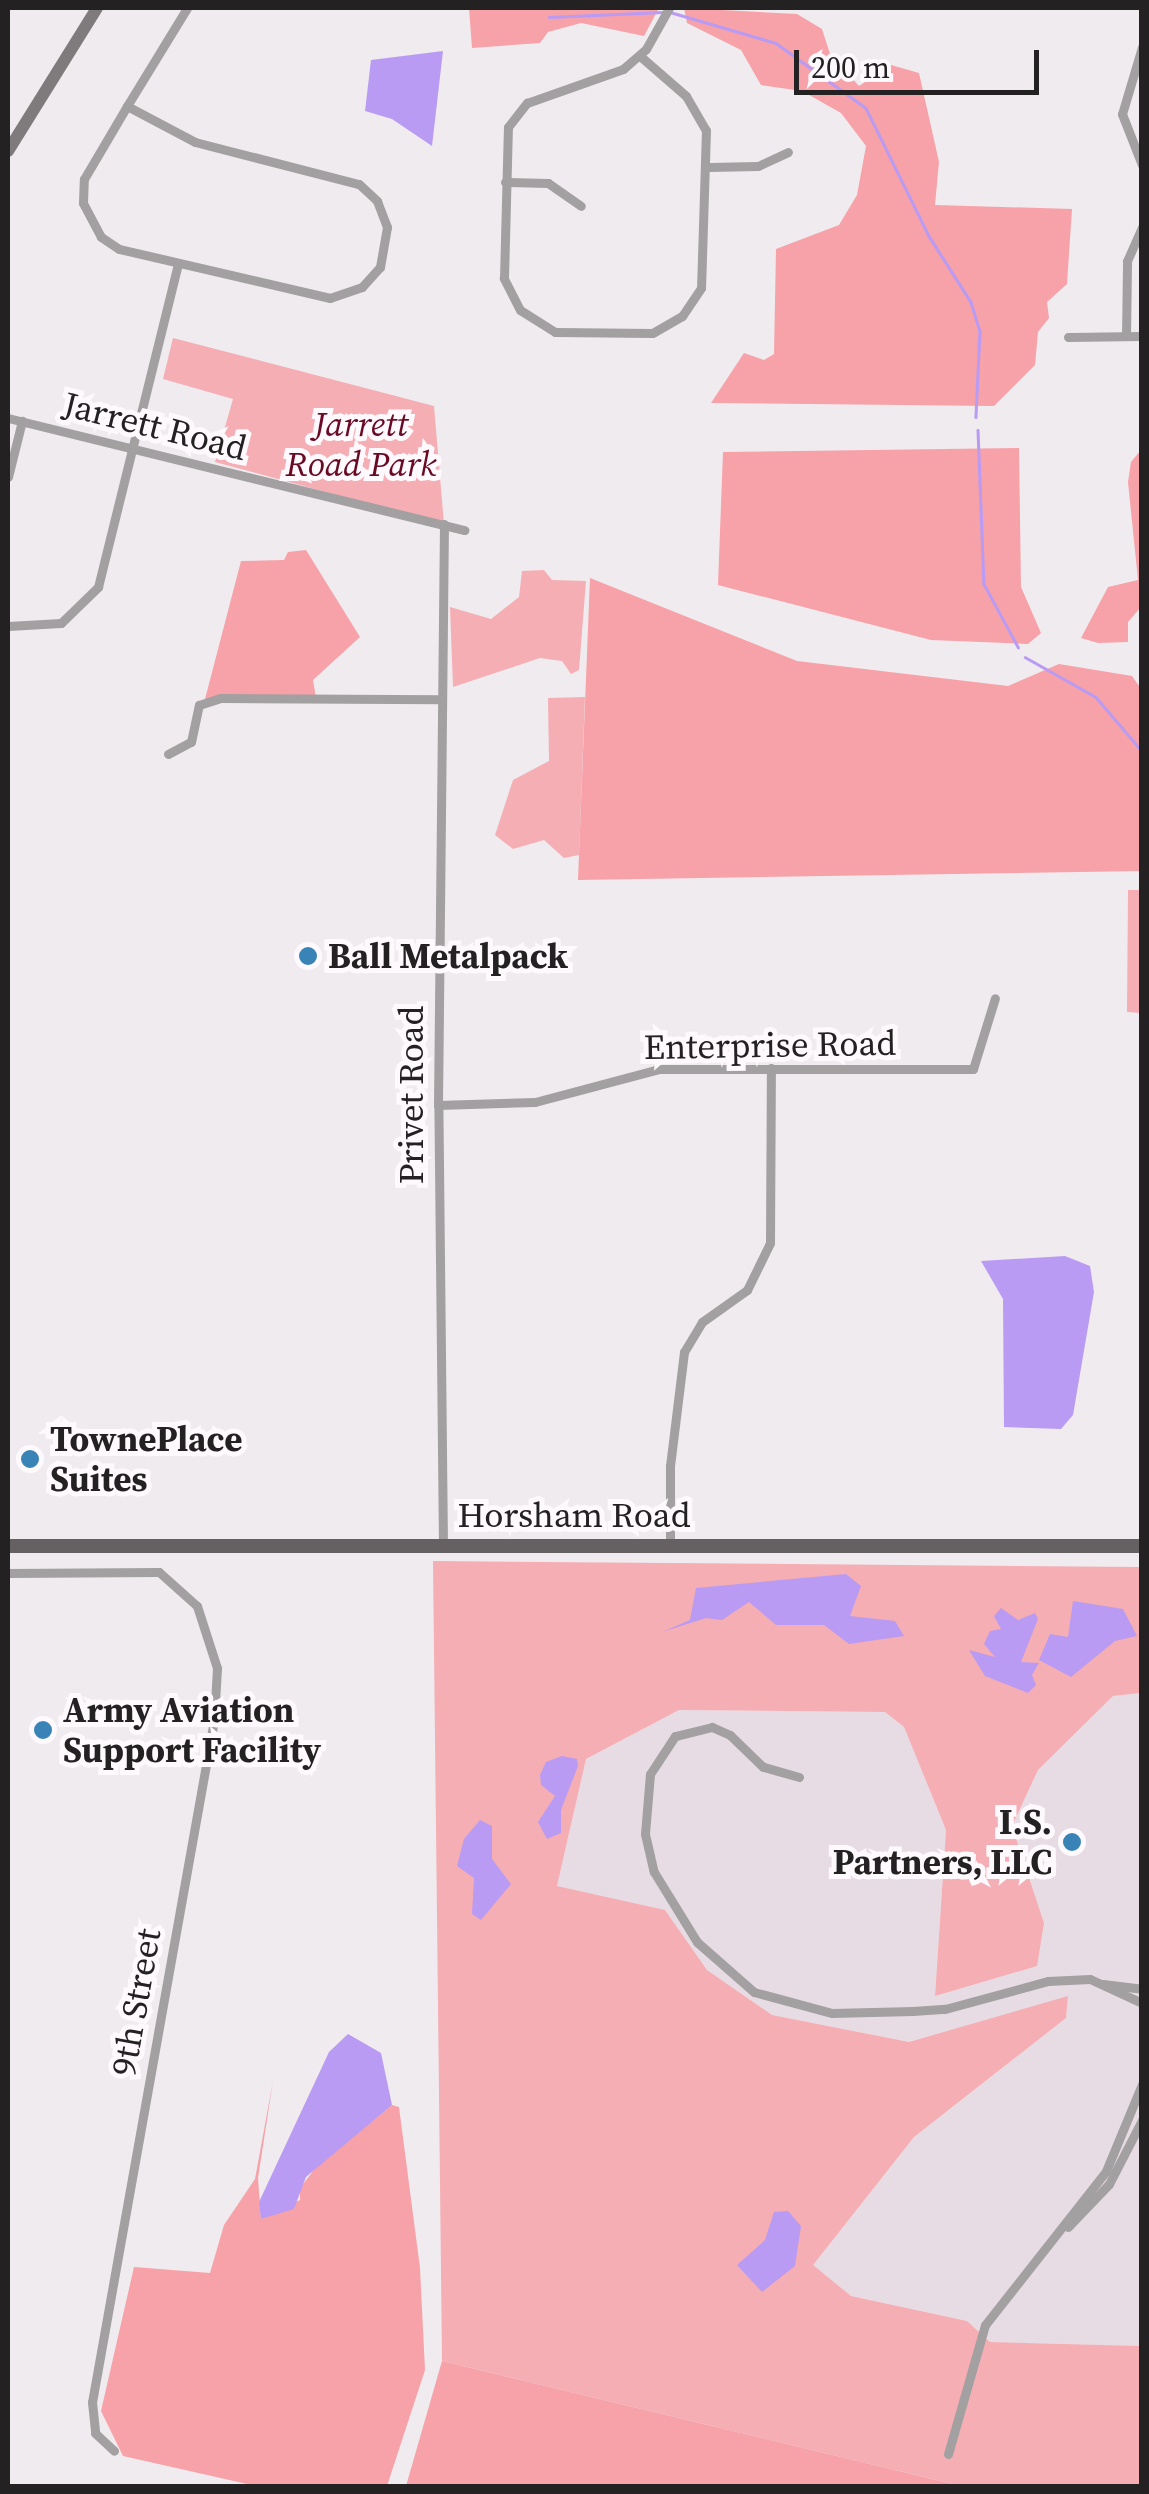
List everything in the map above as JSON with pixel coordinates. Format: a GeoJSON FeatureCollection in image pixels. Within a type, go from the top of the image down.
{"type":"FeatureCollection","features":[{"type":"Feature","properties":{"kind":"main road"},"geometry":{"type":"LineString","coordinates":[[8,151],[97,8]]}},
{"type":"Feature","properties":{"kind":"main road","name":"Horsham Road"},"geometry":{"type":"LineString","coordinates":[[8,1546],[1142,1546]]}},
{"type":"Feature","properties":{"kind":"street"},"geometry":{"type":"LineString","coordinates":[[127,106],[194,142],[360,184],[377,200],[386,226],[380,268],[362,287],[340,296],[178,264],[110,244],[83,204],[84,179],[127,106],[186,8]]}},
{"type":"Feature","properties":{"kind":"street"},"geometry":{"type":"LineString","coordinates":[[640,56],[695,108],[706,134],[709,167],[698,294],[675,322],[642,335],[555,332],[520,310],[504,278],[505,135],[521,108],[598,82],[640,56],[668,10]]}},
{"type":"Feature","properties":{"kind":"street"},"geometry":{"type":"LineString","coordinates":[[1142,47],[1127,80],[1122,114],[1142,165]]}},
{"type":"Feature","properties":{"kind":"street"},"geometry":{"type":"LineString","coordinates":[[709,167],[748,168],[788,152]]}},
{"type":"Feature","properties":{"kind":"street"},"geometry":{"type":"LineString","coordinates":[[505,182],[548,183],[580,206]]}},
{"type":"Feature","properties":{"kind":"street"},"geometry":{"type":"LineString","coordinates":[[1126,336],[1126,260],[1142,227]]}},
{"type":"Feature","properties":{"kind":"street"},"geometry":{"type":"LineString","coordinates":[[8,626],[62,623],[94,596],[178,264]]}},
{"type":"Feature","properties":{"kind":"street"},"geometry":{"type":"LineString","coordinates":[[1068,337],[1142,336]]}},
{"type":"Feature","properties":{"kind":"street","name":"Jarrett Road"},"geometry":{"type":"LineString","coordinates":[[8,418],[464,530]]}},
{"type":"Feature","properties":{"kind":"street"},"geometry":{"type":"LineString","coordinates":[[8,478],[22,421]]}},
{"type":"Feature","properties":{"kind":"street","name":"Privet Road"},"geometry":{"type":"LineString","coordinates":[[443,1546],[438,1105],[444,524]]}},
{"type":"Feature","properties":{"kind":"street"},"geometry":{"type":"LineString","coordinates":[[168,754],[191,742],[200,706],[221,698],[442,698]]}},
{"type":"Feature","properties":{"kind":"street","name":"Enterprise Road"},"geometry":{"type":"LineString","coordinates":[[438,1105],[535,1102],[658,1069],[973,1069],[996,998]]}},
{"type":"Feature","properties":{"kind":"street"},"geometry":{"type":"LineString","coordinates":[[670,1544],[670,1466],[684,1352],[702,1322],[747,1290],[770,1243],[770,1068]]}},
{"type":"Feature","properties":{"kind":"street","name":"9th Street"},"geometry":{"type":"LineString","coordinates":[[8,1573],[159,1572],[202,1616],[217,1692],[93,2394],[95,2433],[114,2451]]}},
{"type":"Feature","properties":{"kind":"street"},"geometry":{"type":"LineString","coordinates":[[799,1777],[763,1767],[730,1734],[712,1728],[675,1736],[650,1774],[645,1834],[654,1872],[698,1942],[747,1986],[793,2007],[832,2013],[944,2009],[1048,1981],[1141,1989]]}},
{"type":"Feature","properties":{"kind":"street"},"geometry":{"type":"LineString","coordinates":[[1103,1984],[1139,2004]]}},
{"type":"Feature","properties":{"kind":"street"},"geometry":{"type":"LineString","coordinates":[[1068,2227],[1106,2171],[1142,2084]]}},
{"type":"Feature","properties":{"kind":"street"},"geometry":{"type":"LineString","coordinates":[[948,2454],[985,2325],[1108,2184],[1142,2120]]}},
{"type":"Feature","properties":{"kind":"shaded area"},"geometry":{"type":"Polygon","coordinates":[[[469,8],[659,8],[644,36],[581,23],[548,32],[540,43],[472,48],[469,8]]]}},
{"type":"Feature","properties":{"kind":"shaded area"},"geometry":{"type":"Polygon","coordinates":[[[684,8],[797,14],[822,29],[830,54],[859,86],[891,65],[919,73],[939,162],[935,205],[1072,209],[1067,284],[1047,302],[1049,318],[1038,332],[1035,365],[994,406],[711,403],[744,353],[764,360],[774,354],[776,249],[839,225],[857,195],[866,146],[841,113],[802,91],[761,85],[741,50],[687,23],[684,8]]]}},
{"type":"Feature","properties":{"kind":"shaded area"},"geometry":{"type":"Polygon","coordinates":[[[443,51],[432,146],[392,119],[365,111],[371,60],[443,51]]]}},
{"type":"Feature","properties":{"kind":"shaded area"},"geometry":{"type":"Polygon","coordinates":[[[1019,448],[1021,587],[1041,633],[1028,644],[931,640],[718,585],[723,452],[1019,448]]]}},
{"type":"Feature","properties":{"kind":"shaded area"},"geometry":{"type":"Polygon","coordinates":[[[1141,450],[1141,607],[1128,622],[1128,642],[1098,643],[1081,638],[1108,587],[1138,580],[1128,482],[1131,462],[1141,450]]]}},
{"type":"Feature","properties":{"kind":"shaded area"},"geometry":{"type":"Polygon","coordinates":[[[306,550],[360,637],[313,680],[316,698],[204,703],[241,561],[284,560],[288,552],[306,550]]]}},
{"type":"Feature","properties":{"kind":"shaded area"},"geometry":{"type":"Polygon","coordinates":[[[590,578],[797,661],[1008,686],[1059,664],[1132,676],[1142,690],[1141,871],[578,880],[590,578]]]}},
{"type":"Feature","properties":{"kind":"shaded area"},"geometry":{"type":"Polygon","coordinates":[[[1065,1256],[1090,1266],[1094,1292],[1073,1415],[1061,1429],[1004,1427],[1003,1299],[981,1261],[1065,1256]]]}},
{"type":"Feature","properties":{"kind":"shaded area"},"geometry":{"type":"Polygon","coordinates":[[[846,1574],[861,1586],[850,1616],[895,1621],[904,1636],[849,1644],[824,1625],[776,1625],[749,1602],[722,1620],[706,1618],[662,1632],[690,1620],[696,1588],[846,1574]]]}},
{"type":"Feature","properties":{"kind":"shaded area"},"geometry":{"type":"Polygon","coordinates":[[[1073,1601],[1123,1609],[1137,1636],[1115,1641],[1071,1677],[1039,1660],[1050,1634],[1068,1637],[1073,1601]]]}},
{"type":"Feature","properties":{"kind":"shaded area"},"geometry":{"type":"Polygon","coordinates":[[[1001,1608],[1018,1620],[1035,1613],[1038,1619],[1021,1662],[1039,1663],[1032,1675],[1036,1685],[1028,1693],[985,1676],[969,1650],[995,1657],[984,1644],[990,1631],[1001,1629],[994,1616],[1001,1608]]]}},
{"type":"Feature","properties":{"kind":"shaded area"},"geometry":{"type":"Polygon","coordinates":[[[1141,1693],[1141,2346],[990,2342],[967,2321],[851,2296],[812,2265],[914,2137],[1066,2018],[1068,1997],[909,2042],[772,2015],[707,1970],[665,1910],[557,1886],[586,1759],[679,1710],[885,1712],[904,1727],[946,1830],[935,1995],[1044,1923],[1012,1827],[1038,1770],[1113,1696],[1141,1693]]]}},
{"type":"Feature","properties":{"kind":"shaded area"},"geometry":{"type":"Polygon","coordinates":[[[562,1756],[577,1759],[578,1766],[561,1810],[561,1833],[547,1839],[538,1822],[555,1796],[541,1785],[540,1775],[546,1762],[562,1756]]]}},
{"type":"Feature","properties":{"kind":"shaded area"},"geometry":{"type":"Polygon","coordinates":[[[480,1820],[492,1826],[492,1859],[511,1884],[481,1920],[472,1914],[474,1878],[457,1866],[464,1839],[480,1820]]]}},
{"type":"Feature","properties":{"kind":"shaded area"},"geometry":{"type":"Polygon","coordinates":[[[348,2034],[381,2053],[392,2105],[306,2177],[294,2209],[261,2219],[259,2202],[329,2052],[348,2034]]]}},
{"type":"Feature","properties":{"kind":"shaded area"},"geometry":{"type":"Polygon","coordinates":[[[273,2081],[258,2178],[261,2219],[300,2200],[300,2188],[317,2166],[392,2105],[399,2107],[420,2268],[425,2370],[387,2486],[256,2486],[123,2456],[101,2411],[134,2267],[210,2273],[224,2225],[255,2179],[273,2081]]]}},
{"type":"Feature","properties":{"kind":"shaded area"},"geometry":{"type":"Polygon","coordinates":[[[788,2211],[801,2226],[795,2266],[762,2292],[737,2265],[765,2240],[774,2212],[788,2211]]]}},
{"type":"Feature","properties":{"kind":"shaded area"},"geometry":{"type":"Polygon","coordinates":[[[442,2361],[961,2486],[406,2486],[442,2361]]]}},
{"type":"Feature","properties":{"kind":"green space","name":"Jarrett Road Park"},"geometry":{"type":"Polygon","coordinates":[[[173,338],[434,406],[444,524],[215,462],[233,399],[163,379],[173,338]]]}},
{"type":"Feature","properties":{"kind":"green space"},"geometry":{"type":"Polygon","coordinates":[[[544,570],[552,580],[586,581],[579,670],[571,674],[562,661],[540,658],[453,687],[450,607],[491,619],[519,597],[522,571],[544,570]]]}},
{"type":"Feature","properties":{"kind":"green space"},"geometry":{"type":"Polygon","coordinates":[[[585,697],[579,855],[564,858],[544,840],[513,849],[495,835],[513,780],[549,761],[548,698],[585,697]]]}},
{"type":"Feature","properties":{"kind":"green space"},"geometry":{"type":"Polygon","coordinates":[[[1128,890],[1141,890],[1141,1013],[1127,1012],[1128,890]]]}},
{"type":"Feature","properties":{"kind":"green space"},"geometry":{"type":"Polygon","coordinates":[[[433,1561],[1141,1567],[1141,1693],[1113,1696],[1038,1770],[1012,1826],[1044,1923],[1037,1966],[935,1996],[946,1830],[904,1727],[885,1712],[679,1710],[586,1759],[557,1886],[665,1910],[707,1970],[772,2015],[909,2042],[1068,1996],[1066,2018],[914,2137],[813,2265],[851,2296],[967,2321],[990,2342],[1141,2346],[1141,2486],[961,2486],[442,2361],[433,1561]]]}},
{"type":"Feature","properties":{"kind":"waterway"},"geometry":{"type":"LineString","coordinates":[[549,17],[662,12]]}},
{"type":"Feature","properties":{"kind":"waterway"},"geometry":{"type":"LineString","coordinates":[[670,12],[776,43],[866,108],[929,236],[971,302],[980,331],[976,417]]}},
{"type":"Feature","properties":{"kind":"waterway"},"geometry":{"type":"LineString","coordinates":[[978,430],[984,584],[1018,647]]}},
{"type":"Feature","properties":{"kind":"waterway"},"geometry":{"type":"LineString","coordinates":[[1025,657],[1096,697],[1142,751]]}},
{"type":"Feature","properties":{"kind":"place","name":"Ball Metalpack"},"geometry":{"type":"Point","coordinates":[308,956]}},
{"type":"Feature","properties":{"kind":"place","name":"TownePlace Suites"},"geometry":{"type":"Point","coordinates":[30,1459]}},
{"type":"Feature","properties":{"kind":"place","name":"Army Aviation Support Facility"},"geometry":{"type":"Point","coordinates":[43,1730]}},
{"type":"Feature","properties":{"kind":"place","name":"I.S. Partners, LLC"},"geometry":{"type":"Point","coordinates":[1072,1842]}}]}
